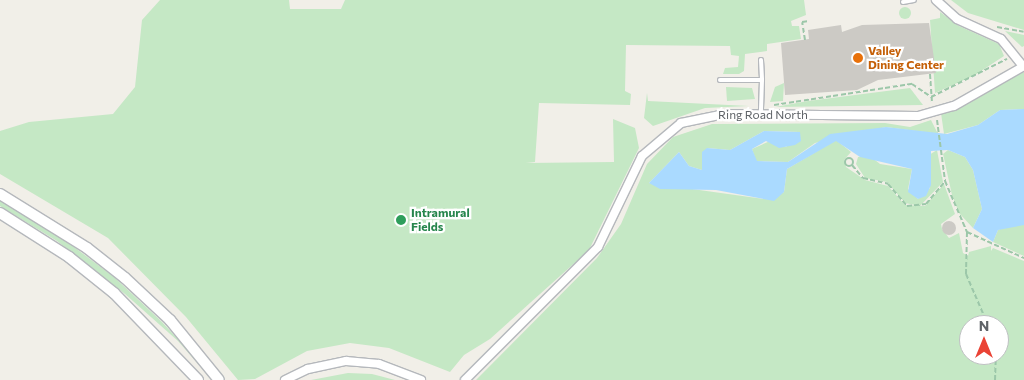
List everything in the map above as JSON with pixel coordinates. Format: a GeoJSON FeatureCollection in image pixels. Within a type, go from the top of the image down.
{"type":"FeatureCollection","features":[{"type":"Feature","properties":{"kind":"street"},"geometry":{"type":"LineString","coordinates":[[936,0],[957,19],[1001,39],[1024,66]]}},
{"type":"Feature","properties":{"kind":"street","name":"Ring Road North"},"geometry":{"type":"LineString","coordinates":[[465,380],[598,247],[636,165],[658,138],[694,118],[761,115],[903,116],[954,106],[1024,66]]}},
{"type":"Feature","properties":{"kind":"street"},"geometry":{"type":"LineString","coordinates":[[2,195],[87,248],[125,278],[170,320],[219,380]]}},
{"type":"Feature","properties":{"kind":"street"},"geometry":{"type":"LineString","coordinates":[[0,213],[69,257],[114,292],[198,380]]}},
{"type":"Feature","properties":{"kind":"street"},"geometry":{"type":"LineString","coordinates":[[285,380],[313,367],[346,361],[379,364],[421,380]]}},
{"type":"Feature","properties":{"kind":"lane"},"geometry":{"type":"LineString","coordinates":[[903,2],[914,0]]}},
{"type":"Feature","properties":{"kind":"lane"},"geometry":{"type":"LineString","coordinates":[[761,60],[761,115]]}},
{"type":"Feature","properties":{"kind":"lane"},"geometry":{"type":"LineString","coordinates":[[720,80],[762,80]]}},
{"type":"Feature","properties":{"kind":"path"},"geometry":{"type":"LineString","coordinates":[[805,40],[802,22],[809,21]]}},
{"type":"Feature","properties":{"kind":"path"},"geometry":{"type":"LineString","coordinates":[[992,25],[1024,32]]}},
{"type":"Feature","properties":{"kind":"path"},"geometry":{"type":"LineString","coordinates":[[932,97],[1015,54]]}},
{"type":"Feature","properties":{"kind":"path"},"geometry":{"type":"LineString","coordinates":[[930,74],[933,109],[941,133],[945,181],[967,232],[966,274],[984,315]]}},
{"type":"Feature","properties":{"kind":"path"},"geometry":{"type":"LineString","coordinates":[[774,105],[912,84],[932,97]]}},
{"type":"Feature","properties":{"kind":"path"},"geometry":{"type":"LineString","coordinates":[[852,165],[863,178],[888,184],[907,206],[926,204],[945,181]]}},
{"type":"Feature","properties":{"kind":"path"},"geometry":{"type":"LineString","coordinates":[[967,232],[1024,258]]}},
{"type":"Feature","properties":{"kind":"path"},"geometry":{"type":"LineString","coordinates":[[995,380],[996,365]]}},
{"type":"Feature","properties":{"kind":"green space"},"geometry":{"type":"Polygon","coordinates":[[[160,0],[289,0],[290,9],[341,9],[345,0],[804,0],[806,15],[791,21],[792,26],[799,26],[801,39],[767,44],[767,51],[745,54],[744,71],[739,74],[723,74],[725,68],[738,67],[739,56],[731,55],[730,46],[626,45],[625,91],[631,94],[630,105],[539,103],[535,162],[526,163],[614,162],[613,119],[635,128],[639,148],[589,250],[490,339],[464,355],[450,372],[389,348],[350,343],[307,351],[255,379],[238,380],[186,317],[108,238],[0,174],[0,131],[29,122],[113,114],[135,87],[142,20],[160,0]]]}},
{"type":"Feature","properties":{"kind":"green space"},"geometry":{"type":"Polygon","coordinates":[[[951,0],[1024,0],[1024,30],[968,13],[951,0]]]}},
{"type":"Feature","properties":{"kind":"green space"},"geometry":{"type":"Polygon","coordinates":[[[905,7],[911,13],[905,19],[899,13],[905,7]]]}},
{"type":"Feature","properties":{"kind":"green space"},"geometry":{"type":"Polygon","coordinates":[[[940,12],[959,26],[999,44],[1004,56],[975,75],[935,93],[930,20],[940,18],[940,12]]]}},
{"type":"Feature","properties":{"kind":"green space"},"geometry":{"type":"Polygon","coordinates":[[[1005,31],[1024,35],[1024,46],[1022,47],[1005,31]]]}},
{"type":"Feature","properties":{"kind":"green space"},"geometry":{"type":"Polygon","coordinates":[[[1024,72],[1024,109],[1000,110],[978,125],[944,134],[941,113],[1024,72]]]}},
{"type":"Feature","properties":{"kind":"green space"},"geometry":{"type":"Polygon","coordinates":[[[784,83],[783,101],[770,102],[775,87],[784,83]]]}},
{"type":"Feature","properties":{"kind":"green space"},"geometry":{"type":"Polygon","coordinates":[[[726,87],[752,88],[755,99],[727,101],[726,87]]]}},
{"type":"Feature","properties":{"kind":"green space"},"geometry":{"type":"Polygon","coordinates":[[[910,88],[923,105],[775,107],[808,101],[910,88]]]}},
{"type":"Feature","properties":{"kind":"green space"},"geometry":{"type":"Polygon","coordinates":[[[647,93],[648,101],[749,106],[705,108],[653,126],[644,118],[647,93]]]}},
{"type":"Feature","properties":{"kind":"green space"},"geometry":{"type":"Polygon","coordinates":[[[931,120],[938,134],[886,127],[815,143],[788,162],[756,161],[752,149],[770,141],[786,147],[800,132],[764,131],[730,150],[707,148],[702,170],[689,166],[679,152],[649,183],[764,199],[784,192],[787,169],[836,140],[851,152],[844,160],[846,167],[865,180],[888,186],[905,205],[925,206],[944,184],[955,214],[941,224],[942,229],[949,238],[959,233],[963,253],[968,256],[969,252],[991,246],[991,251],[993,248],[1024,261],[1024,380],[476,380],[597,258],[621,224],[647,164],[673,137],[712,124],[885,123],[910,127],[931,120]]]}},
{"type":"Feature","properties":{"kind":"green space"},"geometry":{"type":"Polygon","coordinates":[[[937,150],[943,182],[920,206],[905,203],[887,182],[865,178],[856,164],[858,157],[870,156],[880,164],[912,169],[908,189],[918,199],[930,188],[929,155],[937,150]]]}},
{"type":"Feature","properties":{"kind":"green space"},"geometry":{"type":"Polygon","coordinates":[[[948,150],[965,157],[973,170],[982,209],[973,228],[959,213],[952,195],[943,154],[948,150]]]}},
{"type":"Feature","properties":{"kind":"green space"},"geometry":{"type":"Polygon","coordinates":[[[0,200],[50,229],[114,277],[162,322],[196,359],[212,380],[178,341],[125,294],[57,241],[0,206],[0,200]]]}},
{"type":"Feature","properties":{"kind":"green space"},"geometry":{"type":"Polygon","coordinates":[[[1009,225],[1024,225],[1024,256],[993,242],[998,230],[1009,225]]]}},
{"type":"Feature","properties":{"kind":"green space"},"geometry":{"type":"Polygon","coordinates":[[[348,373],[372,374],[395,380],[311,380],[348,373]]]}},
{"type":"Feature","properties":{"kind":"water"},"geometry":{"type":"Polygon","coordinates":[[[1024,109],[1024,225],[998,230],[993,242],[973,228],[982,209],[973,170],[965,157],[948,150],[931,151],[931,185],[926,196],[918,199],[908,192],[912,169],[860,157],[836,141],[787,169],[784,192],[774,201],[716,190],[660,189],[649,183],[679,152],[689,166],[702,170],[702,152],[707,148],[730,150],[764,131],[800,132],[801,141],[795,145],[779,148],[766,141],[752,149],[757,161],[788,162],[830,134],[886,127],[947,134],[978,125],[1000,110],[1024,109]]]}},
{"type":"Feature","properties":{"kind":"building","name":"Valley Dining Center"},"geometry":{"type":"Polygon","coordinates":[[[929,23],[936,73],[878,80],[857,90],[785,95],[781,43],[809,39],[808,30],[841,25],[842,32],[862,25],[929,23]]]}},
{"type":"Feature","properties":{"kind":"building"},"geometry":{"type":"Polygon","coordinates":[[[946,221],[952,221],[956,228],[952,235],[946,235],[942,231],[942,225],[946,221]]]}},
{"type":"Feature","properties":{"kind":"place","name":"Valley Dining Center"},"geometry":{"type":"Point","coordinates":[858,58]}},
{"type":"Feature","properties":{"kind":"place","name":"Intramural Fields"},"geometry":{"type":"Point","coordinates":[401,220]}}]}
